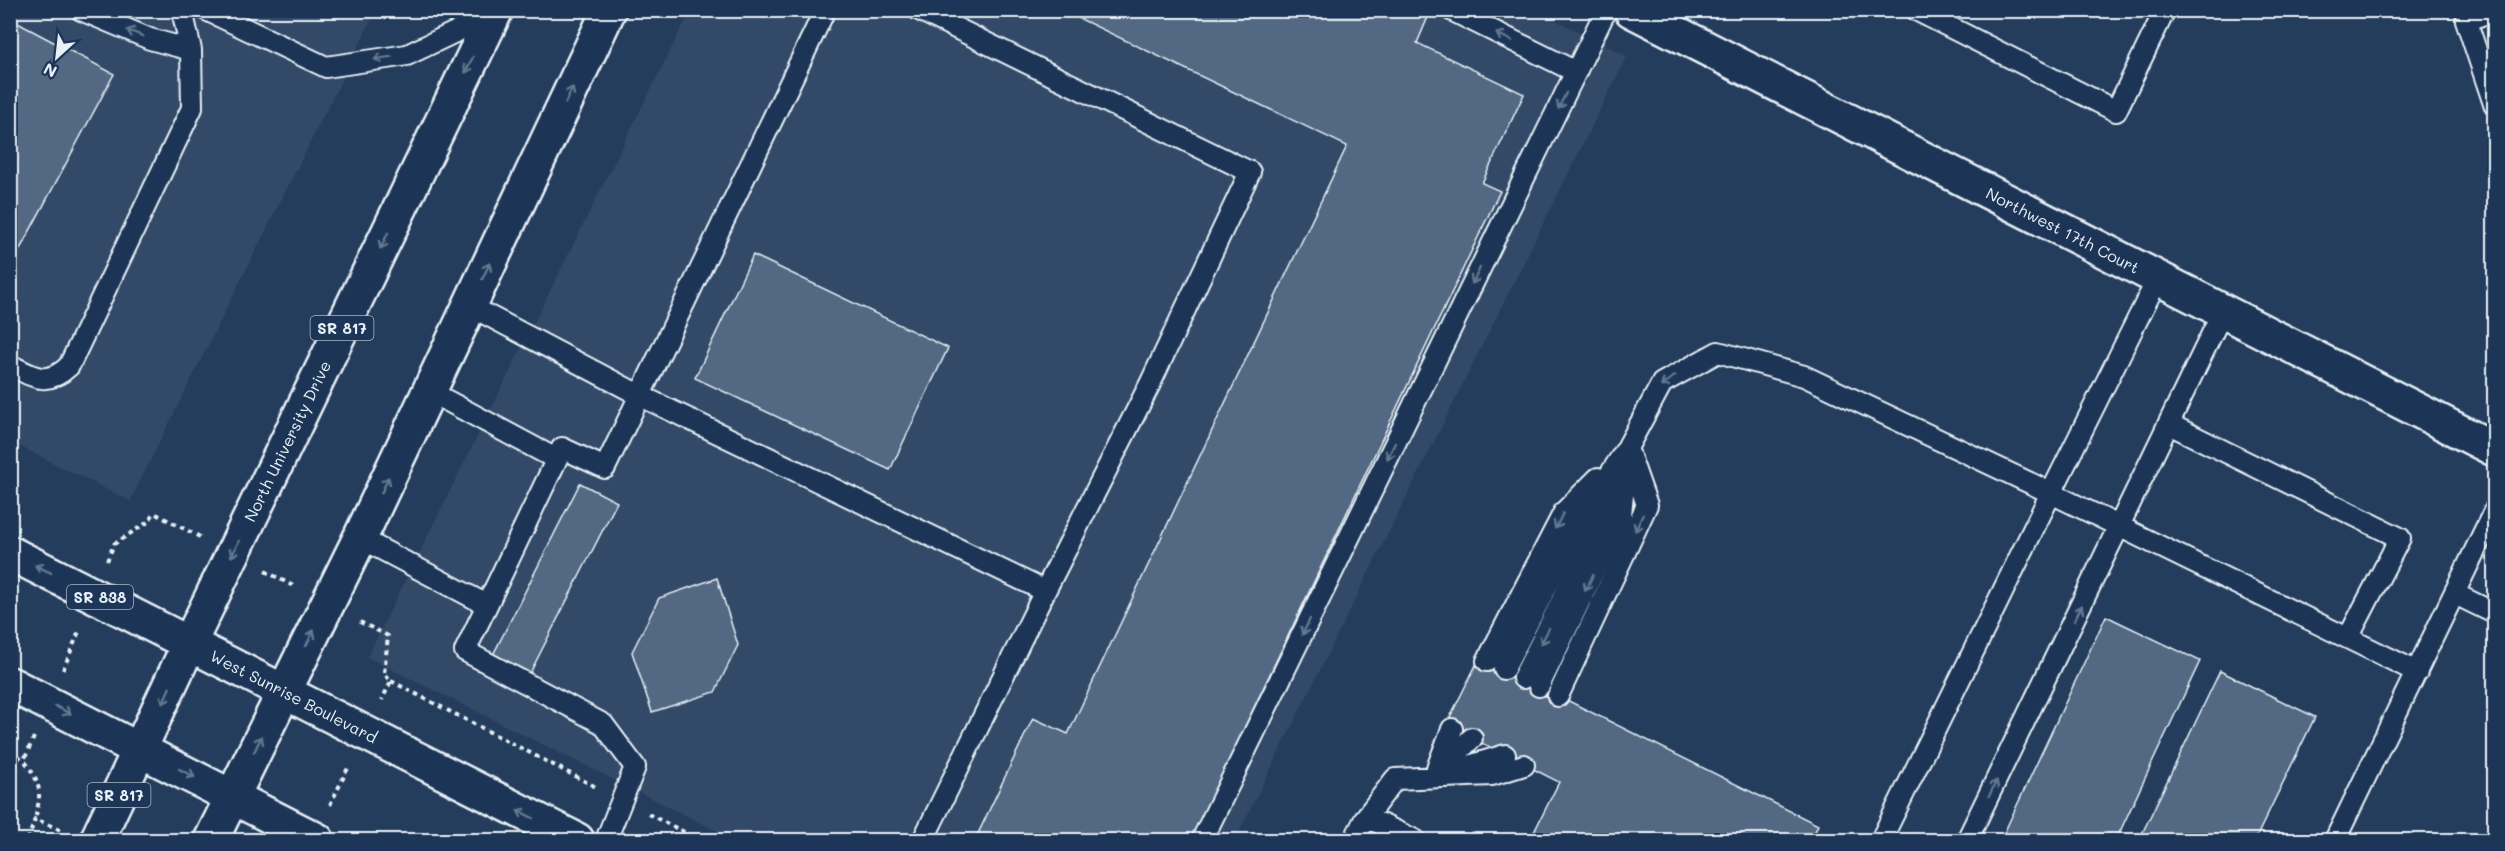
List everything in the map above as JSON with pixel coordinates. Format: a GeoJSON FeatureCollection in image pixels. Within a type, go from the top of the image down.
{"type":"FeatureCollection","features":[{"type":"Feature","properties":{"kind":"main road"},"geometry":{"type":"LineString","coordinates":[[211,840],[360,538],[609,10]]}},
{"type":"Feature","properties":{"kind":"main road","name":"Northwest 17th Court"},"geometry":{"type":"LineString","coordinates":[[1631,10],[2494,449]]}},
{"type":"Feature","properties":{"kind":"main road","name":"North University Drive"},"geometry":{"type":"LineString","coordinates":[[97,840],[190,642],[495,12]]}},
{"type":"Feature","properties":{"kind":"main road","name":"West Sunrise Boulevard"},"geometry":{"type":"LineString","coordinates":[[10,553],[190,642],[577,840]]}},
{"type":"Feature","properties":{"kind":"main road"},"geometry":{"type":"LineString","coordinates":[[10,684],[317,840]]}},
{"type":"Feature","properties":{"kind":"lane"},"geometry":{"type":"LineString","coordinates":[[81,10],[150,39],[191,50]]}},
{"type":"Feature","properties":{"kind":"lane"},"geometry":{"type":"LineString","coordinates":[[10,365],[38,379],[61,374],[69,366],[192,108],[191,50],[183,10]]}},
{"type":"Feature","properties":{"kind":"lane"},"geometry":{"type":"LineString","coordinates":[[206,10],[326,67],[407,55],[495,12]]}},
{"type":"Feature","properties":{"kind":"lane"},"geometry":{"type":"LineString","coordinates":[[606,840],[635,767],[603,724],[465,651],[562,448],[605,468],[825,10]]}},
{"type":"Feature","properties":{"kind":"lane"},"geometry":{"type":"LineString","coordinates":[[919,10],[1250,172],[1150,384],[923,840]]}},
{"type":"Feature","properties":{"kind":"lane"},"geometry":{"type":"LineString","coordinates":[[1451,10],[1576,72]]}},
{"type":"Feature","properties":{"kind":"lane"},"geometry":{"type":"LineString","coordinates":[[1202,840],[1606,10]]}},
{"type":"Feature","properties":{"kind":"lane"},"geometry":{"type":"LineString","coordinates":[[1916,10],[2116,111],[2165,10]]}},
{"type":"Feature","properties":{"kind":"lane"},"geometry":{"type":"LineString","coordinates":[[2494,11],[2466,20],[2494,104]]}},
{"type":"Feature","properties":{"kind":"lane"},"geometry":{"type":"LineString","coordinates":[[1881,840],[2158,278]]}},
{"type":"Feature","properties":{"kind":"lane"},"geometry":{"type":"LineString","coordinates":[[470,306],[640,396],[1045,591]]}},
{"type":"Feature","properties":{"kind":"lane"},"geometry":{"type":"LineString","coordinates":[[1967,840],[2223,311]]}},
{"type":"Feature","properties":{"kind":"lane"},"geometry":{"type":"LineString","coordinates":[[1496,665],[1583,516],[1627,448],[1662,383],[1718,352],[1804,376],[2120,526],[2417,672]]}},
{"type":"Feature","properties":{"kind":"lane"},"geometry":{"type":"LineString","coordinates":[[429,391],[556,459]]}},
{"type":"Feature","properties":{"kind":"lane"},"geometry":{"type":"LineString","coordinates":[[2169,424],[2400,538],[2348,638]]}},
{"type":"Feature","properties":{"kind":"lane"},"geometry":{"type":"LineString","coordinates":[[1531,682],[1621,515],[1627,448]]}},
{"type":"Feature","properties":{"kind":"lane"},"geometry":{"type":"LineString","coordinates":[[1558,696],[1647,505],[1627,448]]}},
{"type":"Feature","properties":{"kind":"lane"},"geometry":{"type":"LineString","coordinates":[[2335,840],[2494,511]]}},
{"type":"Feature","properties":{"kind":"lane"},"geometry":{"type":"LineString","coordinates":[[360,538],[487,604]]}},
{"type":"Feature","properties":{"kind":"lane"},"geometry":{"type":"LineString","coordinates":[[2455,594],[2494,613]]}},
{"type":"Feature","properties":{"kind":"lane"},"geometry":{"type":"LineString","coordinates":[[1434,776],[1452,729]]}},
{"type":"Feature","properties":{"kind":"lane"},"geometry":{"type":"LineString","coordinates":[[1434,776],[1489,747],[1434,776]]}},
{"type":"Feature","properties":{"kind":"lane"},"geometry":{"type":"LineString","coordinates":[[1354,840],[1366,817],[1395,779],[1492,775],[1524,765]]}},
{"type":"Feature","properties":{"kind":"lane"},"geometry":{"type":"LineString","coordinates":[[1366,817],[1414,840]]}},
{"type":"Feature","properties":{"kind":"path"},"geometry":{"type":"LineString","coordinates":[[391,681],[699,840]]}},
{"type":"Feature","properties":{"kind":"path"},"geometry":{"type":"LineString","coordinates":[[10,751],[24,760]]}},
{"type":"Feature","properties":{"kind":"path"},"geometry":{"type":"LineString","coordinates":[[28,840],[35,819],[64,832]]}},
{"type":"Feature","properties":{"kind":"shaded area"},"geometry":{"type":"Polygon","coordinates":[[[10,11],[376,11],[130,501],[11,442],[10,11]]]}},
{"type":"Feature","properties":{"kind":"shaded area"},"geometry":{"type":"Polygon","coordinates":[[[690,11],[1537,11],[1627,56],[1235,840],[735,840],[367,657],[690,11]]]}},
{"type":"Feature","properties":{"kind":"building"},"geometry":{"type":"Polygon","coordinates":[[[1077,10],[1414,10],[1428,17],[1417,43],[1524,94],[1482,183],[1500,191],[1191,840],[975,840],[1033,718],[1068,734],[1347,146],[1074,16],[1077,10]]]}},
{"type":"Feature","properties":{"kind":"building"},"geometry":{"type":"Polygon","coordinates":[[[10,19],[114,74],[11,266],[10,266],[10,19]]]}},
{"type":"Feature","properties":{"kind":"building"},"geometry":{"type":"Polygon","coordinates":[[[753,255],[948,348],[890,470],[695,378],[753,255]]]}},
{"type":"Feature","properties":{"kind":"building"},"geometry":{"type":"Polygon","coordinates":[[[580,483],[617,502],[530,673],[493,655],[580,483]]]}},
{"type":"Feature","properties":{"kind":"building"},"geometry":{"type":"Polygon","coordinates":[[[717,578],[738,645],[715,692],[652,712],[632,652],[659,598],[717,578]]]}},
{"type":"Feature","properties":{"kind":"building"},"geometry":{"type":"Polygon","coordinates":[[[2106,616],[2200,661],[2116,840],[2021,840],[2004,833],[2106,616]]]}},
{"type":"Feature","properties":{"kind":"building"},"geometry":{"type":"Polygon","coordinates":[[[1480,657],[1818,825],[1811,840],[1530,840],[1559,782],[1446,725],[1480,657]]]}},
{"type":"Feature","properties":{"kind":"building"},"geometry":{"type":"Polygon","coordinates":[[[2220,671],[2315,717],[2255,840],[2139,840],[2220,671]]]}}]}
